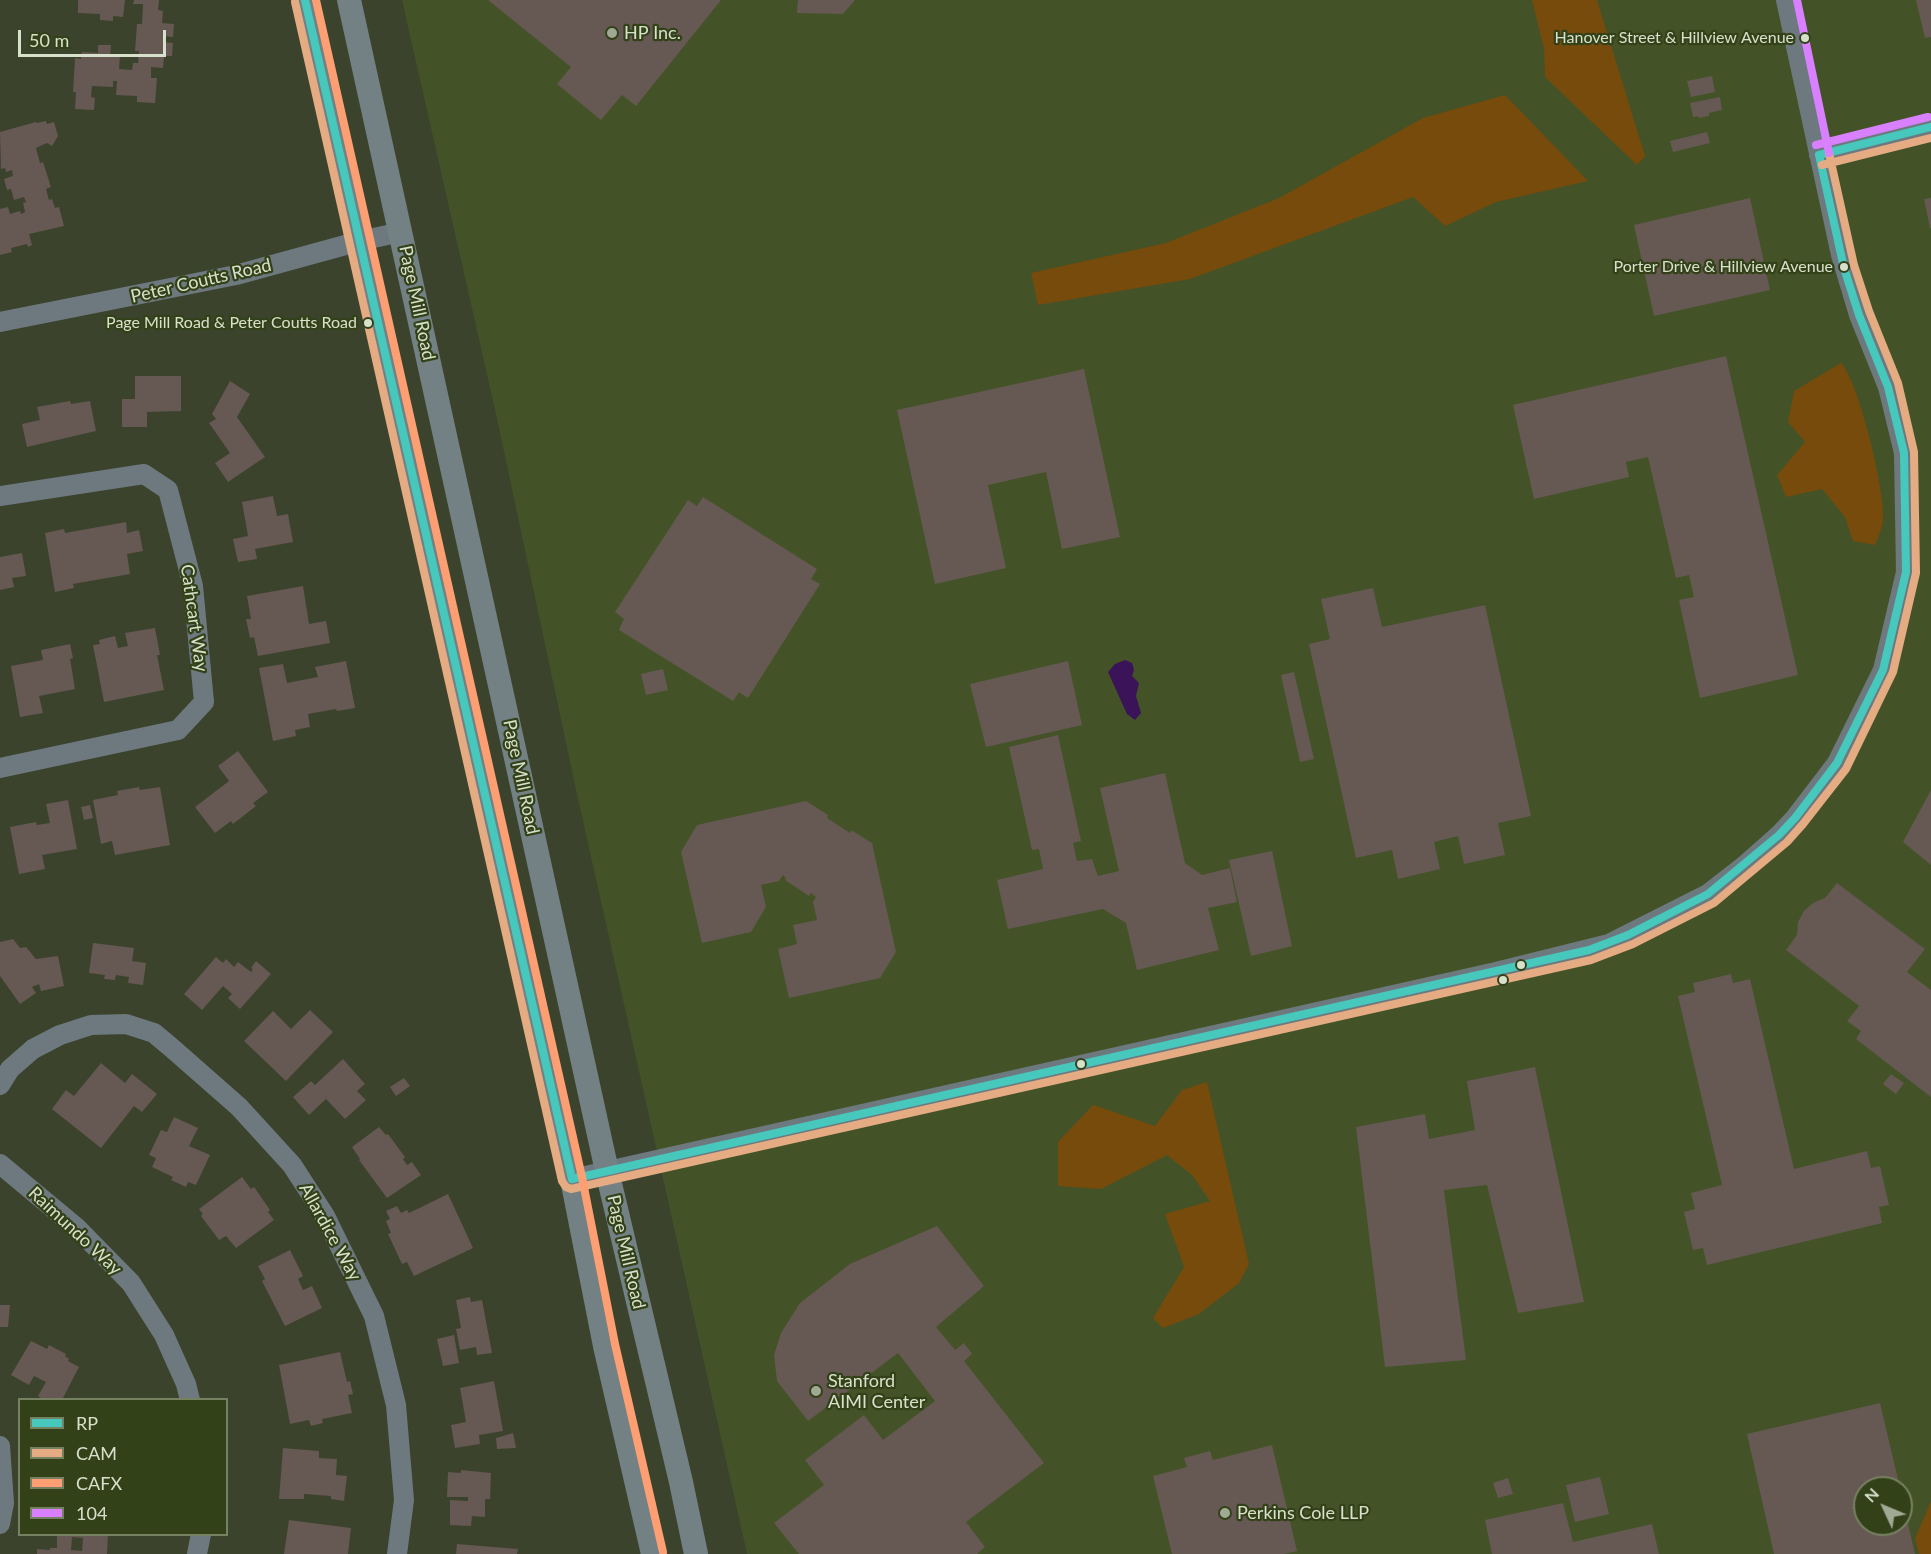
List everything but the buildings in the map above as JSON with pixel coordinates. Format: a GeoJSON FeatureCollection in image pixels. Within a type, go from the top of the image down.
{"type":"FeatureCollection","features":[{"type":"Feature","properties":{"kind":"main road","name":"Page Mill Road"},"geometry":{"type":"LineString","coordinates":[[305,0],[572,1179],[605,1346],[653,1554]]}},
{"type":"Feature","properties":{"kind":"main road","name":"Page Mill Road"},"geometry":{"type":"LineString","coordinates":[[349,0],[607,1171],[696,1554]]}},
{"type":"Feature","properties":{"kind":"street"},"geometry":{"type":"LineString","coordinates":[[572,1179],[1600,947],[1708,894],[1779,835],[1837,763],[1882,670],[1905,572],[1904,453],[1888,387],[1859,315],[1844,268],[1786,0]]}},
{"type":"Feature","properties":{"kind":"street"},"geometry":{"type":"LineString","coordinates":[[1819,155],[1931,127]]}},
{"type":"Feature","properties":{"kind":"street","name":"Peter Coutts Road"},"geometry":{"type":"LineString","coordinates":[[0,322],[236,275],[401,232]]}},
{"type":"Feature","properties":{"kind":"street","name":"Cathcart Way"},"geometry":{"type":"LineString","coordinates":[[0,496],[144,474],[168,490],[193,586],[204,702],[178,730],[0,768]]}},
{"type":"Feature","properties":{"kind":"street","name":"Allardice Way"},"geometry":{"type":"LineString","coordinates":[[0,1085],[10,1069],[33,1049],[60,1035],[91,1025],[126,1024],[154,1033],[174,1049],[239,1107],[292,1165],[325,1216],[374,1316],[396,1405],[404,1500],[397,1554]]}},
{"type":"Feature","properties":{"kind":"street","name":"Raimundo Way"},"geometry":{"type":"LineString","coordinates":[[0,1164],[77,1228],[132,1283],[164,1335],[186,1384],[190,1398]]}},
{"type":"Feature","properties":{"kind":"street"},"geometry":{"type":"LineString","coordinates":[[0,1446],[4,1503],[0,1524]]}},
{"type":"Feature","properties":{"kind":"street"},"geometry":{"type":"LineString","coordinates":[[197,1554],[201,1536]]}},
{"type":"Feature","properties":{"kind":"shaded area"},"geometry":{"type":"Polygon","coordinates":[[[402,0],[1931,0],[1931,1554],[747,1554],[575,785],[496,414],[402,0]]]}},
{"type":"Feature","properties":{"kind":"shaded area"},"geometry":{"type":"Polygon","coordinates":[[[1532,0],[1597,0],[1645,156],[1637,165],[1545,77],[1544,49],[1532,0]]]}},
{"type":"Feature","properties":{"kind":"shaded area"},"geometry":{"type":"Polygon","coordinates":[[[1505,95],[1588,181],[1496,202],[1445,226],[1413,197],[1190,279],[1038,305],[1031,273],[1166,243],[1279,198],[1423,118],[1505,95]]]}},
{"type":"Feature","properties":{"kind":"shaded area"},"geometry":{"type":"Polygon","coordinates":[[[1841,363],[1848,374],[1863,414],[1880,485],[1883,522],[1875,545],[1853,541],[1845,517],[1822,489],[1786,497],[1777,475],[1805,442],[1788,422],[1794,391],[1841,363]]]}},
{"type":"Feature","properties":{"kind":"shaded area"},"geometry":{"type":"Polygon","coordinates":[[[1125,660],[1132,663],[1134,670],[1132,676],[1139,683],[1136,696],[1141,713],[1135,720],[1127,714],[1108,672],[1115,664],[1125,660]]]}},
{"type":"Feature","properties":{"kind":"shaded area"},"geometry":{"type":"Polygon","coordinates":[[[1207,1082],[1249,1264],[1239,1283],[1199,1314],[1163,1328],[1153,1318],[1184,1267],[1165,1214],[1210,1201],[1192,1175],[1167,1155],[1101,1189],[1058,1186],[1058,1142],[1093,1105],[1155,1126],[1182,1090],[1207,1082]]]}},
{"type":"Feature","properties":{"kind":"shaded area"},"geometry":{"type":"Polygon","coordinates":[[[1931,1501],[1931,1554],[1919,1554],[1915,1539],[1931,1501]]]}},
{"type":"Feature","properties":{"kind":"transit line","name":"RP"},"geometry":{"type":"LineString","coordinates":[[305,0],[572,1179],[1589,950],[1628,935],[1708,894],[1779,835],[1837,763],[1883,670],[1906,572],[1904,453],[1888,387],[1859,315],[1844,268],[1819,155]]}},
{"type":"Feature","properties":{"kind":"transit line","name":"CAFX"},"geometry":{"type":"LineString","coordinates":[[316,0],[582,1177],[615,1344],[663,1552]]}},
{"type":"Feature","properties":{"kind":"transit line","name":"104"},"geometry":{"type":"LineString","coordinates":[[1797,0],[1829,153]]}},
{"type":"Feature","properties":{"kind":"transit line","name":"CAM"},"geometry":{"type":"LineString","coordinates":[[295,2],[562,1181],[566,1187],[571,1189],[1591,960],[1633,944],[1714,903],[1787,842],[1846,769],[1893,672],[1916,573],[1914,452],[1898,383],[1869,311],[1854,265],[1829,153]]}},
{"type":"Feature","properties":{"kind":"transit line","name":"104"},"geometry":{"type":"LineString","coordinates":[[1816,145],[1928,117]]}},
{"type":"Feature","properties":{"kind":"transit line","name":"RP"},"geometry":{"type":"LineString","coordinates":[[1819,155],[1931,127]]}},
{"type":"Feature","properties":{"kind":"transit line","name":"CAM"},"geometry":{"type":"LineString","coordinates":[[1822,165],[1931,138]]}},
{"type":"Feature","properties":{"kind":"place","name":"HP Inc."},"geometry":{"type":"Point","coordinates":[612,33]}},
{"type":"Feature","properties":{"kind":"place","name":"Hanover Street & Hillview Avenue"},"geometry":{"type":"Point","coordinates":[1805,38]}},
{"type":"Feature","properties":{"kind":"place","name":"Porter Drive & Hillview Avenue"},"geometry":{"type":"Point","coordinates":[1844,267]}},
{"type":"Feature","properties":{"kind":"place","name":"Page Mill Road & Peter Coutts Road"},"geometry":{"type":"Point","coordinates":[368,323]}},
{"type":"Feature","properties":{"kind":"place","name":"Stanford AIMI Center"},"geometry":{"type":"Point","coordinates":[816,1391]}},
{"type":"Feature","properties":{"kind":"place","name":"Perkins Cole LLP"},"geometry":{"type":"Point","coordinates":[1225,1513]}}]}
